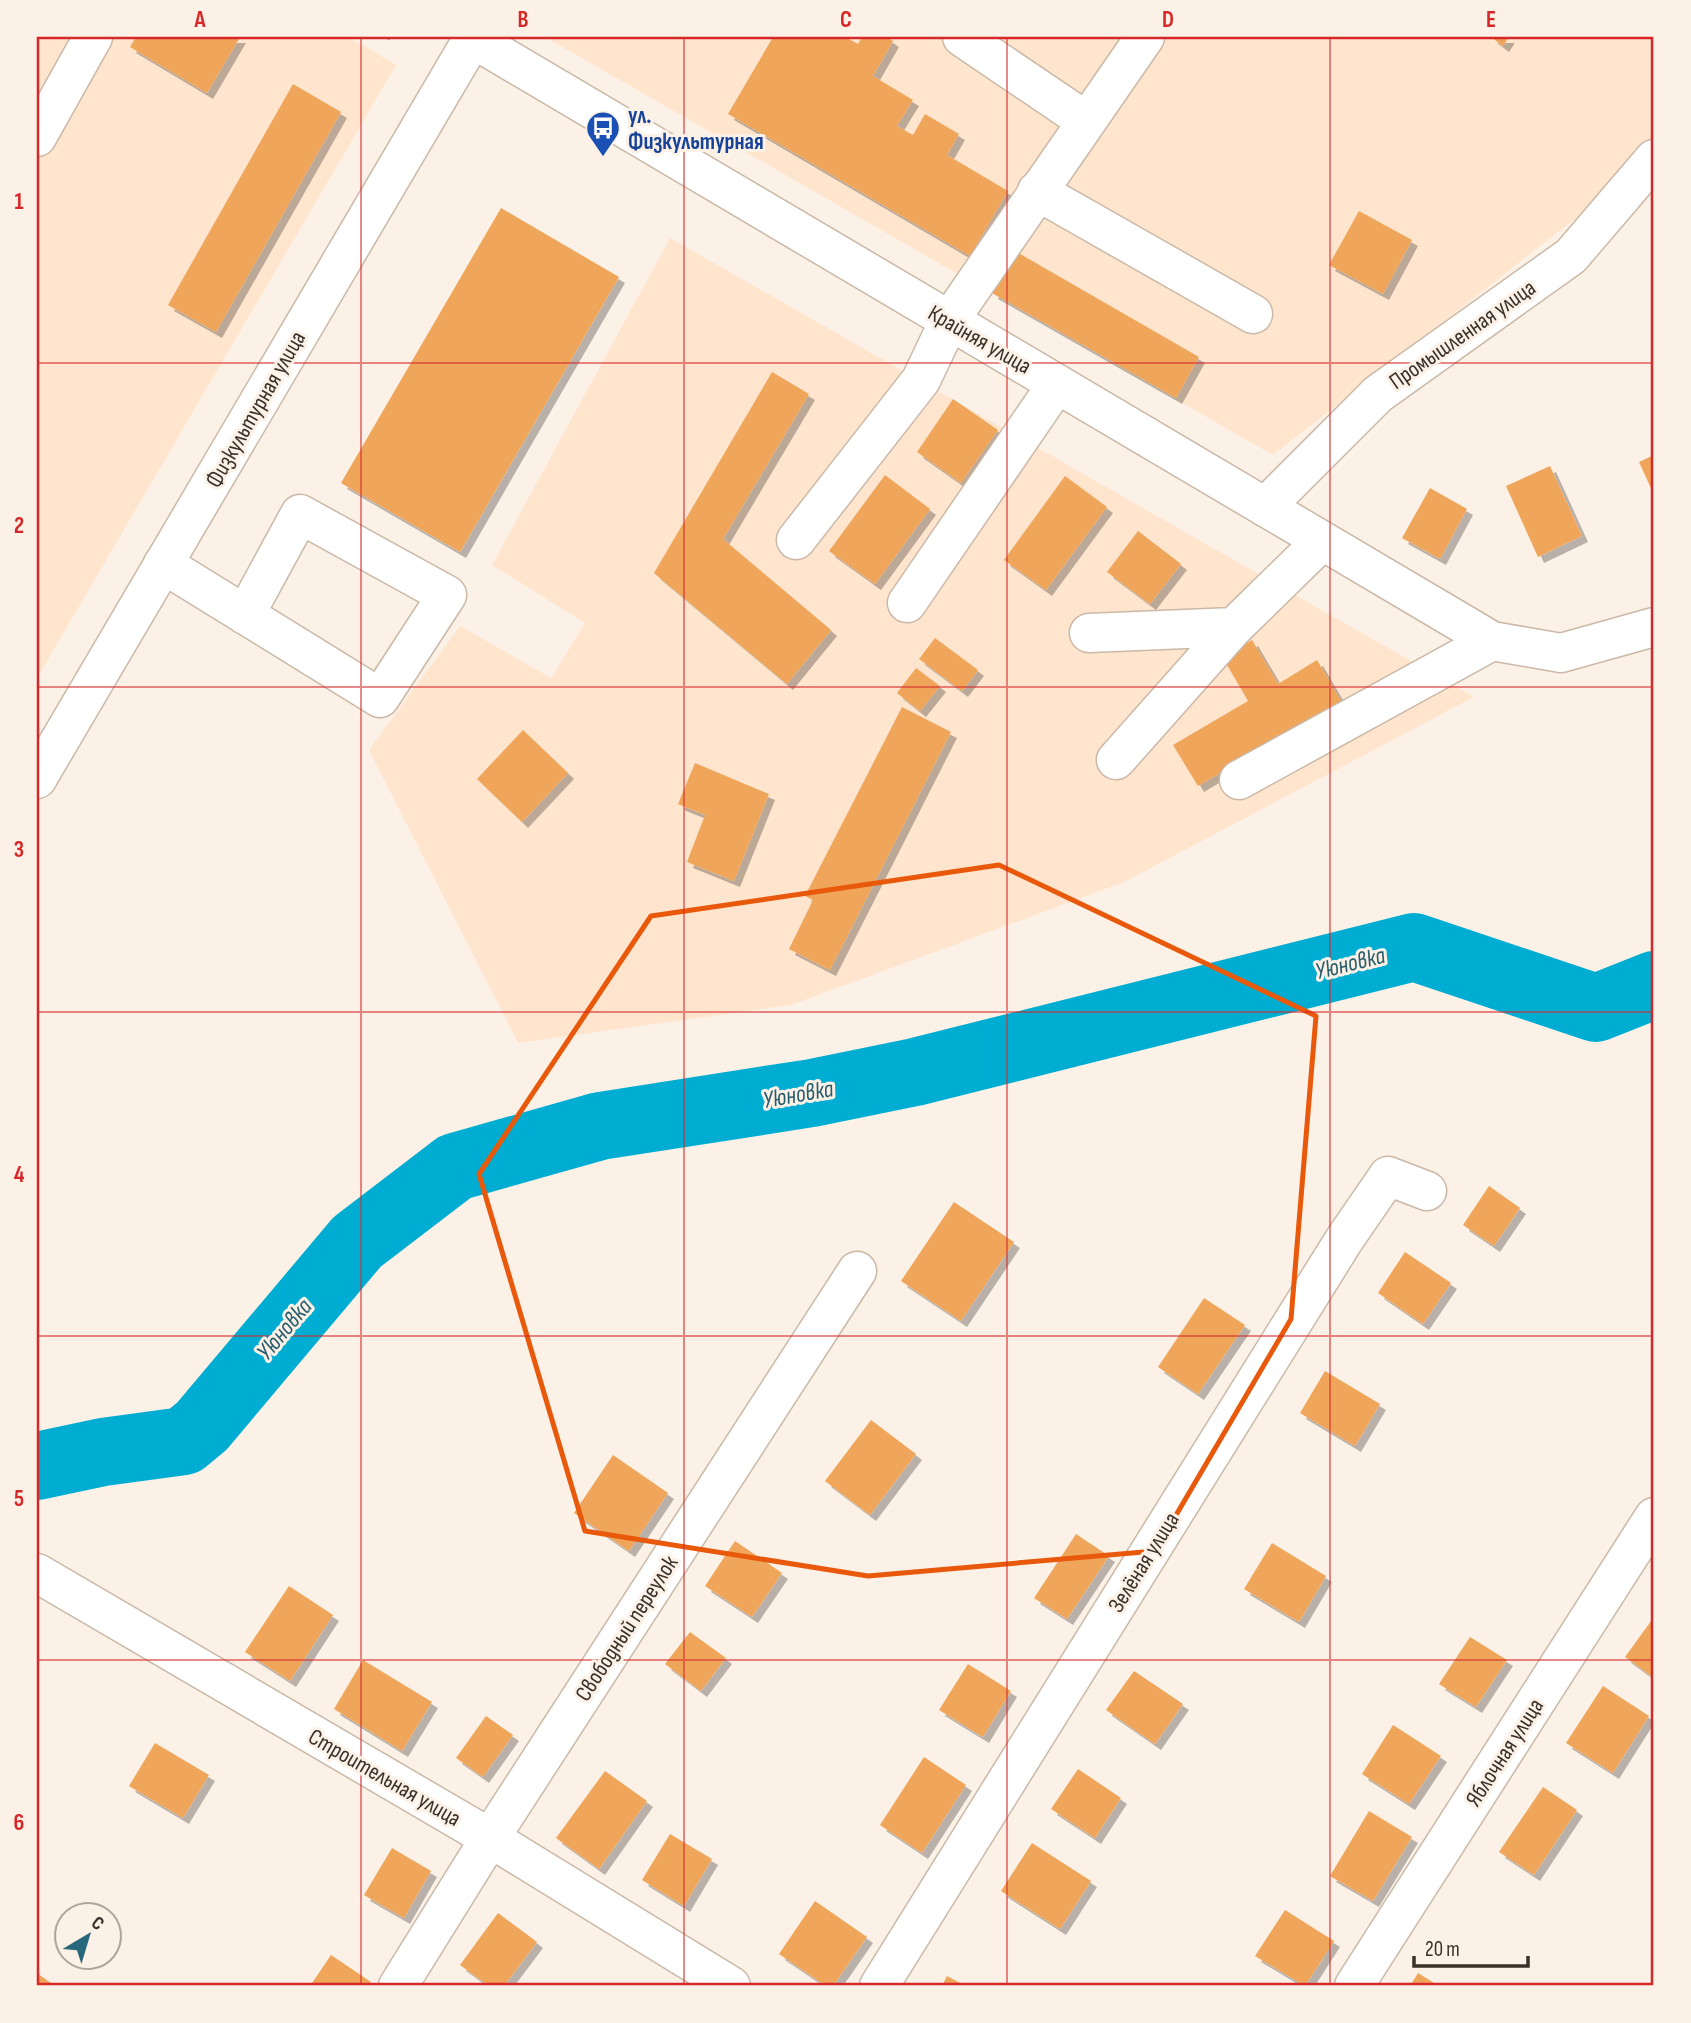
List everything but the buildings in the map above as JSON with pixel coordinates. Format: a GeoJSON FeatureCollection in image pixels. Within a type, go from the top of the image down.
{"type":"FeatureCollection","features":[{"type":"Feature","properties":{"kind":"street"},"geometry":{"type":"LineString","coordinates":[[37,137],[93,37]]}},
{"type":"Feature","properties":{"kind":"street"},"geometry":{"type":"LineString","coordinates":[[962,37],[1086,121]]}},
{"type":"Feature","properties":{"kind":"street"},"geometry":{"type":"LineString","coordinates":[[796,540],[921,380],[949,321],[1145,37]]}},
{"type":"Feature","properties":{"kind":"street","name":"Крайняя улица"},"geometry":{"type":"LineString","coordinates":[[471,38],[1492,641]]}},
{"type":"Feature","properties":{"kind":"street","name":"Физкультурная улица"},"geometry":{"type":"LineString","coordinates":[[37,779],[471,38]]}},
{"type":"Feature","properties":{"kind":"street","name":"Промышленная улица"},"geometry":{"type":"LineString","coordinates":[[1265,507],[1378,394],[1572,256],[1654,159]]}},
{"type":"Feature","properties":{"kind":"street"},"geometry":{"type":"LineString","coordinates":[[1037,191],[1253,314]]}},
{"type":"Feature","properties":{"kind":"street"},"geometry":{"type":"LineString","coordinates":[[907,603],[1057,384]]}},
{"type":"Feature","properties":{"kind":"street"},"geometry":{"type":"LineString","coordinates":[[163,564],[245,615],[380,698],[447,595],[300,514],[245,615]]}},
{"type":"Feature","properties":{"kind":"street"},"geometry":{"type":"LineString","coordinates":[[1116,760],[1234,627],[1322,541]]}},
{"type":"Feature","properties":{"kind":"street"},"geometry":{"type":"LineString","coordinates":[[1089,633],[1234,627]]}},
{"type":"Feature","properties":{"kind":"street"},"geometry":{"type":"LineString","coordinates":[[1239,780],[1492,641],[1561,653],[1654,627]]}},
{"type":"Feature","properties":{"kind":"street","name":"Зелёная улица"},"geometry":{"type":"LineString","coordinates":[[879,1986],[1344,1240],[1388,1176],[1427,1191]]}},
{"type":"Feature","properties":{"kind":"street","name":"Свободный переулок"},"geometry":{"type":"LineString","coordinates":[[398,1986],[490,1838],[857,1271]]}},
{"type":"Feature","properties":{"kind":"street","name":"Яблочная улица"},"geometry":{"type":"LineString","coordinates":[[1354,1986],[1654,1517]]}},
{"type":"Feature","properties":{"kind":"street","name":"Строительная улица"},"geometry":{"type":"LineString","coordinates":[[37,1573],[490,1838],[731,1986]]}},
{"type":"Feature","properties":{"kind":"highlighted area"},"geometry":{"type":"Polygon","coordinates":[[[999,865],[1316,1016],[1291,1319],[1155,1551],[868,1576],[585,1531],[479,1174],[651,916],[999,865]]]}},
{"type":"Feature","properties":{"kind":"shaded area"},"geometry":{"type":"Polygon","coordinates":[[[37,37],[349,37],[396,65],[37,678],[37,37]]]}},
{"type":"Feature","properties":{"kind":"shaded area"},"geometry":{"type":"Polygon","coordinates":[[[545,37],[1654,37],[1654,135],[1590,207],[1273,455],[545,37]]]}},
{"type":"Feature","properties":{"kind":"shaded area"},"geometry":{"type":"Polygon","coordinates":[[[670,238],[1474,697],[1124,882],[791,1005],[518,1043],[369,750],[460,626],[551,678],[585,623],[492,565],[670,238]]]}},
{"type":"Feature","properties":{"kind":"waterway","name":"Уюновка"},"geometry":{"type":"LineString","coordinates":[[37,1466],[103,1452],[184,1441],[202,1426],[357,1242],[455,1167],[600,1126],[812,1093],[915,1072],[1414,947],[1596,1008],[1654,985]]}},
{"type":"Feature","properties":{"kind":"place","name":"ул. Физкультурная"},"geometry":{"type":"Point","coordinates":[603,158]}}]}
